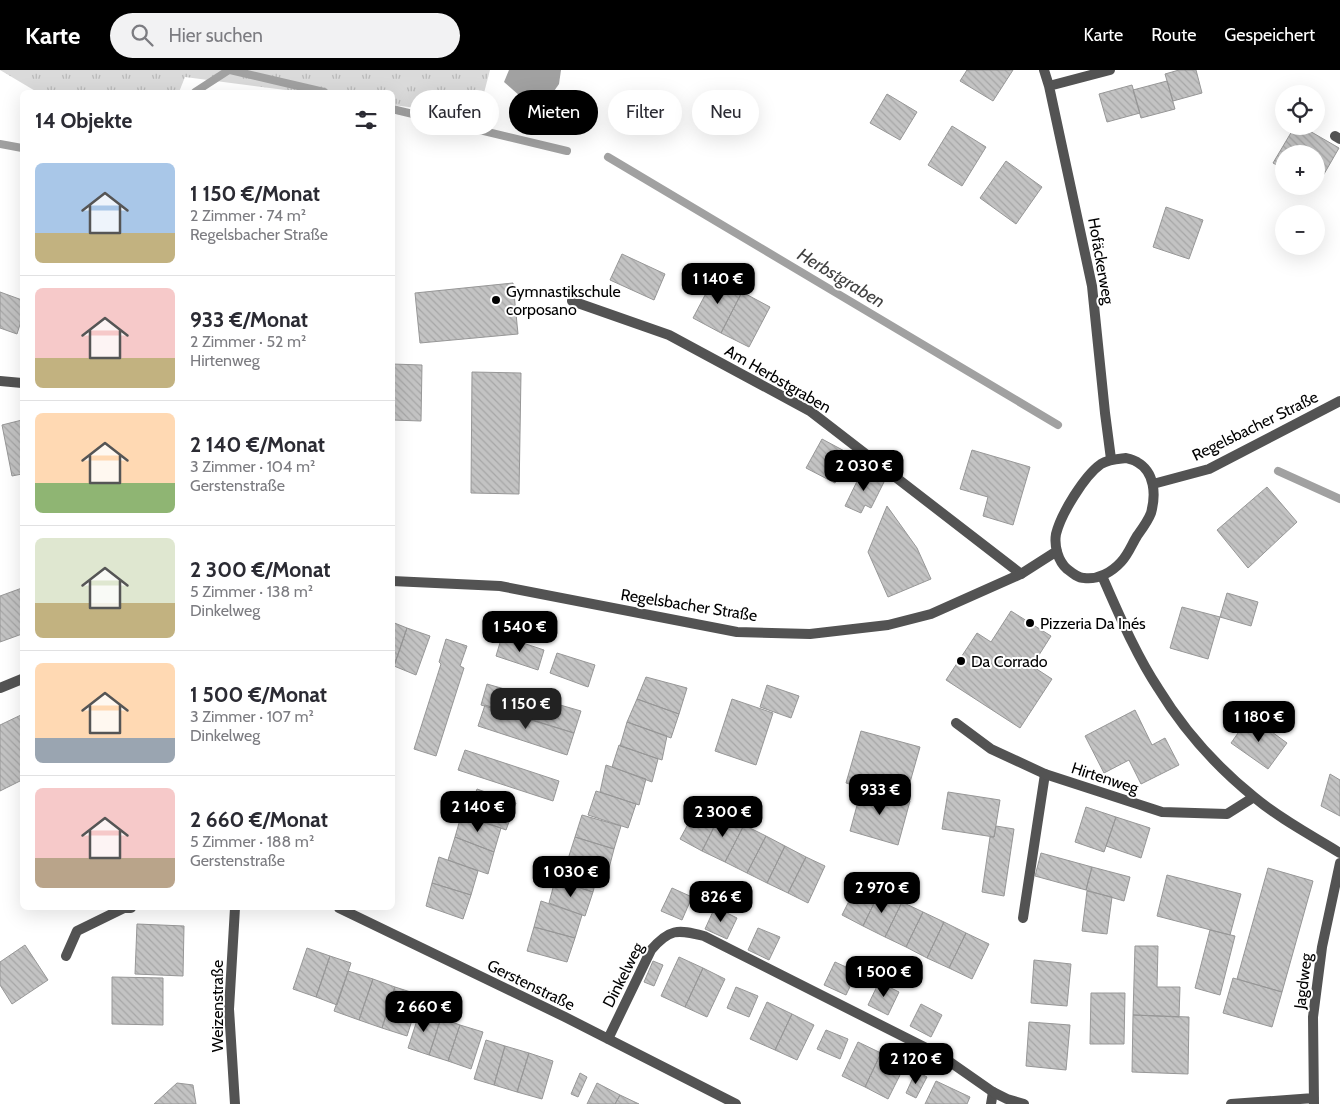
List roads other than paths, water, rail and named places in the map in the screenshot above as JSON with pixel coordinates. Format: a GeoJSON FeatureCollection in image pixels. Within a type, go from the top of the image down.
{"type":"FeatureCollection","features":[{"type":"Feature","properties":{"kind":"street","name":"Hofäckerweg"},"geometry":{"type":"LineString","coordinates":[[1044,70],[1092,286],[1111,459]]}},
{"type":"Feature","properties":{"kind":"street"},"geometry":{"type":"LineString","coordinates":[[1049,86],[1110,70]]}},
{"type":"Feature","properties":{"kind":"street","name":"Am Herbstgraben"},"geometry":{"type":"LineString","coordinates":[[572,301],[669,335],[810,411],[1021,574]]}},
{"type":"Feature","properties":{"kind":"street"},"geometry":{"type":"LineString","coordinates":[[0,381],[20,383]]}},
{"type":"Feature","properties":{"kind":"street","name":"Regelsbacher Straße"},"geometry":{"type":"LineString","coordinates":[[1153,484],[1209,469],[1340,401]]}},
{"type":"Feature","properties":{"kind":"street"},"geometry":{"type":"LineString","coordinates":[[1126,458],[1138,462],[1148,471],[1153,484],[1154,498],[1151,514],[1122,561],[1102,576],[1083,578],[1073,574],[1064,566],[1056,552],[1056,535],[1073,496],[1091,473],[1101,464],[1111,459],[1126,458]]}},
{"type":"Feature","properties":{"kind":"street","name":"Regelsbacher Straße"},"geometry":{"type":"LineString","coordinates":[[395,581],[500,586],[737,632],[810,634],[888,625],[931,614],[1021,574],[1056,552]]}},
{"type":"Feature","properties":{"kind":"street"},"geometry":{"type":"LineString","coordinates":[[1102,576],[1126,630],[1158,688],[1191,735],[1219,766],[1254,797],[1293,825],[1340,853]]}},
{"type":"Feature","properties":{"kind":"street"},"geometry":{"type":"LineString","coordinates":[[0,688],[20,680]]}},
{"type":"Feature","properties":{"kind":"street","name":"Hirtenweg"},"geometry":{"type":"LineString","coordinates":[[956,723],[991,749],[1045,774],[1162,812],[1228,814],[1254,797]]}},
{"type":"Feature","properties":{"kind":"street"},"geometry":{"type":"LineString","coordinates":[[1023,918],[1045,774]]}},
{"type":"Feature","properties":{"kind":"street","name":"Jagdweg"},"geometry":{"type":"LineString","coordinates":[[1314,1101],[1313,1017],[1322,947],[1340,863]]}},
{"type":"Feature","properties":{"kind":"street"},"geometry":{"type":"LineString","coordinates":[[66,956],[77,931],[120,910]]}},
{"type":"Feature","properties":{"kind":"street","name":"Weizenstraße"},"geometry":{"type":"LineString","coordinates":[[235,910],[229,1009],[235,1104]]}},
{"type":"Feature","properties":{"kind":"street","name":"Gerstenstraße"},"geometry":{"type":"LineString","coordinates":[[343,910],[608,1039],[736,1104]]}},
{"type":"Feature","properties":{"kind":"street","name":"Dinkelweg"},"geometry":{"type":"LineString","coordinates":[[608,1039],[651,950],[661,938],[673,932],[686,932],[704,936],[940,1054],[993,1092],[1024,1104]]}},
{"type":"Feature","properties":{"kind":"street"},"geometry":{"type":"LineString","coordinates":[[992,1104],[993,1092]]}},
{"type":"Feature","properties":{"kind":"street"},"geometry":{"type":"LineString","coordinates":[[1231,1104],[1314,1101]]}},
{"type":"Feature","properties":{"kind":"waterway","name":"Herbstgraben"},"geometry":{"type":"LineString","coordinates":[[198,90],[229,70]]}},
{"type":"Feature","properties":{"kind":"waterway","name":"Herbstgraben"},"geometry":{"type":"LineString","coordinates":[[230,70],[315,90]]}},
{"type":"Feature","properties":{"kind":"waterway","name":"Herbstgraben"},"geometry":{"type":"LineString","coordinates":[[395,110],[567,151]]}},
{"type":"Feature","properties":{"kind":"waterway"},"geometry":{"type":"LineString","coordinates":[[0,144],[20,148]]}},
{"type":"Feature","properties":{"kind":"waterway","name":"Herbstgraben"},"geometry":{"type":"LineString","coordinates":[[608,157],[1058,425]]}},
{"type":"Feature","properties":{"kind":"waterway","name":"Herbstgraben"},"geometry":{"type":"LineString","coordinates":[[1278,471],[1340,499]]}},
{"type":"Feature","properties":{"kind":"place","name":"Gymnastikschule corposano"},"geometry":{"type":"Point","coordinates":[496,300]}},
{"type":"Feature","properties":{"kind":"place","name":"Pizzeria Da Inés"},"geometry":{"type":"Point","coordinates":[1030,623]}},
{"type":"Feature","properties":{"kind":"place","name":"Da Corrado"},"geometry":{"type":"Point","coordinates":[961,661]}}]}
